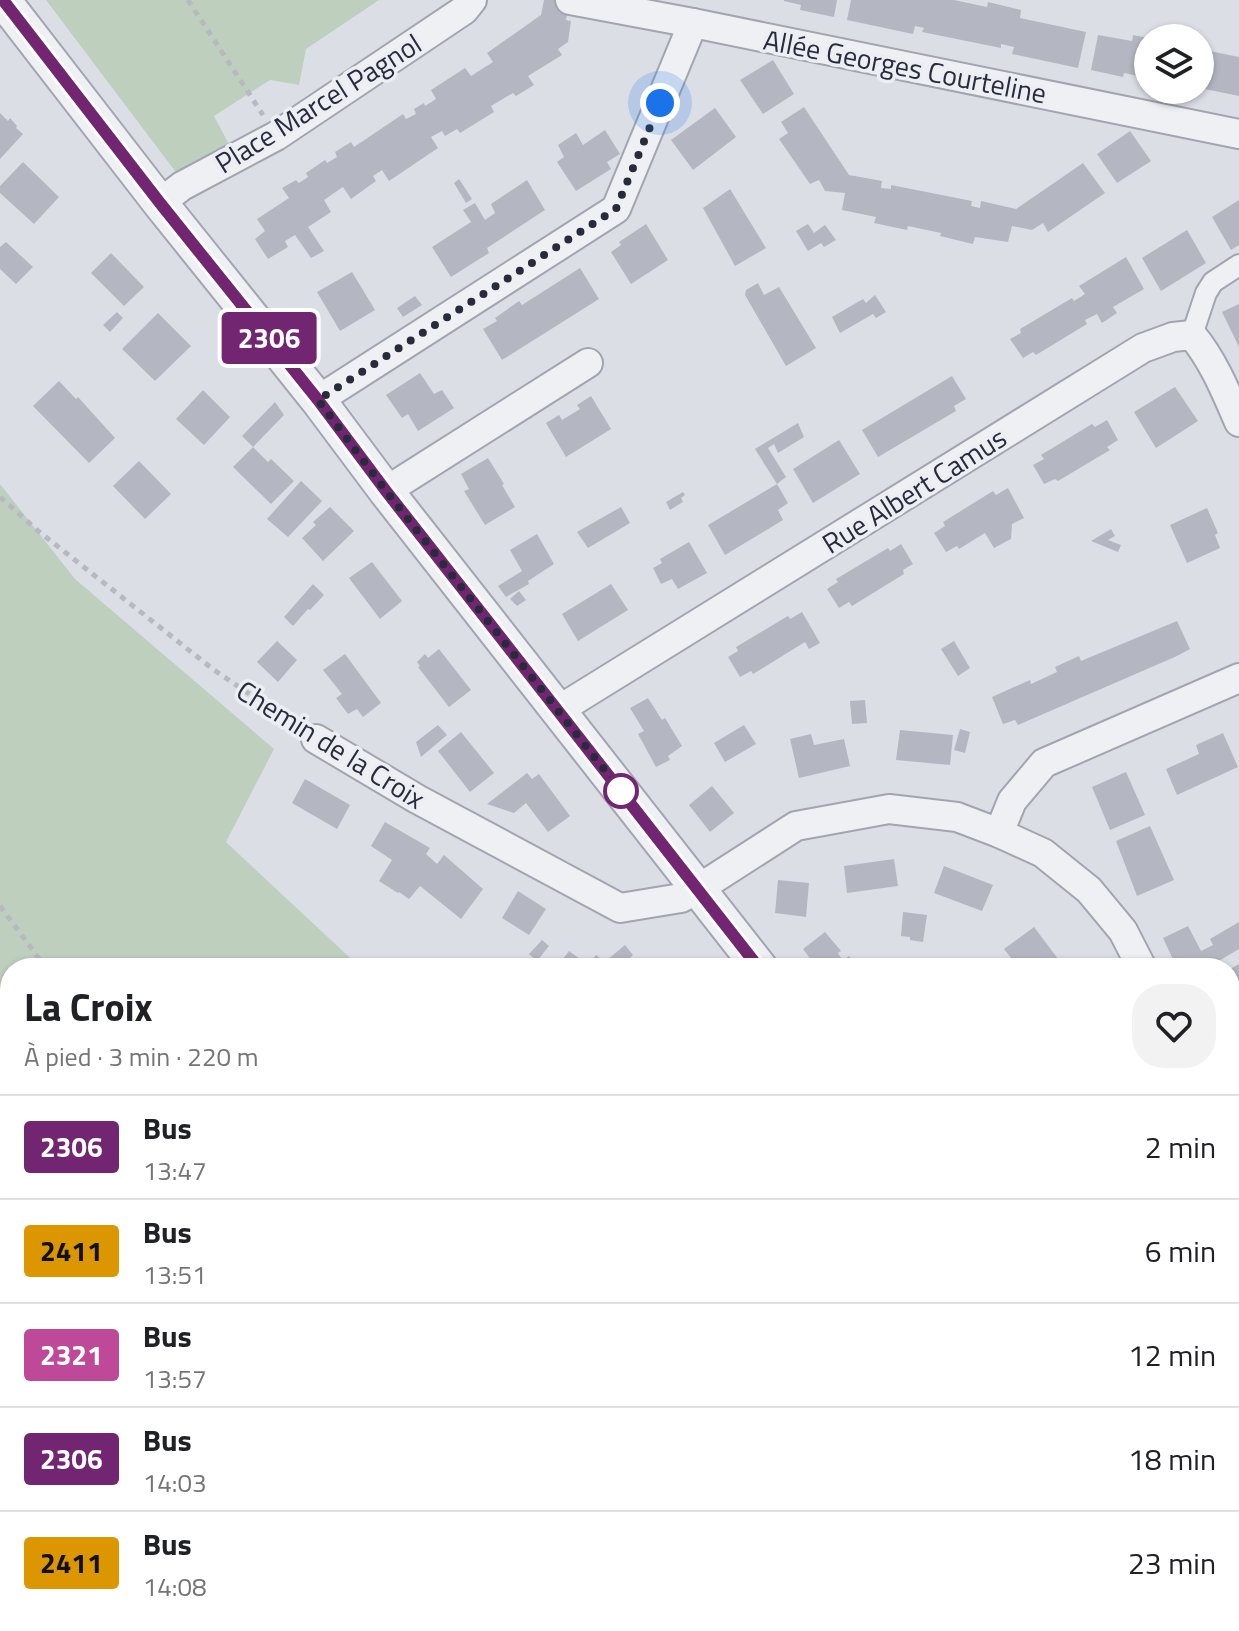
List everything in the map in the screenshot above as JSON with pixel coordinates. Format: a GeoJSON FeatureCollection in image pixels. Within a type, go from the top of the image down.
{"type":"FeatureCollection","features":[{"type":"Feature","properties":{"kind":"street"},"geometry":{"type":"LineString","coordinates":[[3,0],[752,958]]}},
{"type":"Feature","properties":{"kind":"street","name":"Place Marcel Pagnol"},"geometry":{"type":"LineString","coordinates":[[160,203],[182,186],[276,136],[464,10],[472,0]]}},
{"type":"Feature","properties":{"kind":"street","name":"Allée Georges Courteline"},"geometry":{"type":"LineString","coordinates":[[570,0],[1239,134]]}},
{"type":"Feature","properties":{"kind":"street"},"geometry":{"type":"LineString","coordinates":[[318,400],[616,209],[693,23]]}},
{"type":"Feature","properties":{"kind":"street"},"geometry":{"type":"LineString","coordinates":[[1239,265],[1213,282],[1206,293],[1192,335],[1202,346],[1221,381],[1239,422]]}},
{"type":"Feature","properties":{"kind":"street","name":"Rue Albert Camus"},"geometry":{"type":"LineString","coordinates":[[557,711],[1143,348],[1173,337],[1192,335]]}},
{"type":"Feature","properties":{"kind":"street"},"geometry":{"type":"LineString","coordinates":[[386,491],[588,363]]}},
{"type":"Feature","properties":{"kind":"street"},"geometry":{"type":"LineString","coordinates":[[999,833],[1012,801],[1044,763],[1239,678]]}},
{"type":"Feature","properties":{"kind":"street","name":"Chemin de la Croix"},"geometry":{"type":"LineString","coordinates":[[316,739],[417,799],[620,908],[681,898],[796,826],[889,809],[957,817],[1043,853],[1089,890],[1123,931],[1137,958]]}},
{"type":"Feature","properties":{"kind":"path"},"geometry":{"type":"LineString","coordinates":[[188,0],[276,136]]}},
{"type":"Feature","properties":{"kind":"path","name":"Chemin de la Croix"},"geometry":{"type":"LineString","coordinates":[[0,497],[37,530],[214,670],[316,739]]}},
{"type":"Feature","properties":{"kind":"path"},"geometry":{"type":"LineString","coordinates":[[0,906],[39,958]]}},
{"type":"Feature","properties":{"kind":"green space"},"geometry":{"type":"Polygon","coordinates":[[[46,0],[379,0],[306,49],[299,85],[270,80],[214,116],[231,148],[178,175],[46,0]]]}},
{"type":"Feature","properties":{"kind":"green space"},"geometry":{"type":"Polygon","coordinates":[[[0,484],[75,579],[274,749],[226,842],[350,958],[0,958],[0,484]]]}},
{"type":"Feature","properties":{"kind":"building"},"geometry":{"type":"Polygon","coordinates":[[[544,0],[570,0],[566,20],[571,21],[568,42],[558,49],[562,55],[528,76],[534,85],[491,106],[494,112],[460,133],[457,129],[445,136],[442,131],[431,137],[438,148],[389,181],[382,170],[373,176],[376,181],[351,199],[343,187],[324,200],[331,212],[308,227],[324,251],[311,258],[295,235],[285,241],[288,247],[268,259],[255,239],[265,231],[257,219],[289,198],[282,188],[308,177],[306,173],[325,160],[327,163],[337,157],[335,152],[351,142],[354,147],[403,114],[406,119],[416,114],[414,109],[436,99],[431,90],[465,68],[471,76],[493,62],[487,53],[541,15],[544,0]]]}},
{"type":"Feature","properties":{"kind":"building"},"geometry":{"type":"Polygon","coordinates":[[[784,0],[837,0],[834,17],[800,10],[801,5],[784,0]]]}},
{"type":"Feature","properties":{"kind":"building"},"geometry":{"type":"Polygon","coordinates":[[[851,0],[954,0],[987,7],[988,2],[1021,10],[1020,18],[1086,32],[1078,68],[1012,54],[1014,47],[1001,44],[1001,48],[922,32],[924,28],[915,26],[913,34],[847,20],[851,0]]]}},
{"type":"Feature","properties":{"kind":"building"},"geometry":{"type":"Polygon","coordinates":[[[1098,35],[1132,41],[1134,35],[1134,75],[1124,73],[1123,77],[1091,70],[1098,35]]]}},
{"type":"Feature","properties":{"kind":"building"},"geometry":{"type":"Polygon","coordinates":[[[1214,52],[1239,57],[1239,96],[1214,91],[1214,52]]]}},
{"type":"Feature","properties":{"kind":"building"},"geometry":{"type":"Polygon","coordinates":[[[773,60],[794,94],[763,114],[740,80],[773,60]]]}},
{"type":"Feature","properties":{"kind":"building"},"geometry":{"type":"Polygon","coordinates":[[[804,107],[849,175],[882,181],[881,188],[891,189],[891,185],[972,201],[971,206],[980,208],[981,201],[1016,209],[1083,163],[1105,193],[1048,232],[1043,223],[1032,230],[1012,226],[1008,242],[975,237],[973,244],[908,226],[907,230],[874,223],[876,217],[842,210],[845,193],[825,191],[819,180],[810,184],[779,139],[788,133],[781,122],[804,107]]]}},
{"type":"Feature","properties":{"kind":"building"},"geometry":{"type":"Polygon","coordinates":[[[715,108],[736,137],[693,170],[671,140],[715,108]]]}},
{"type":"Feature","properties":{"kind":"building"},"geometry":{"type":"Polygon","coordinates":[[[0,113],[8,121],[10,118],[23,134],[0,159],[0,113]]]}},
{"type":"Feature","properties":{"kind":"building"},"geometry":{"type":"Polygon","coordinates":[[[605,130],[620,154],[607,162],[611,169],[576,191],[557,162],[564,157],[558,145],[576,133],[583,145],[605,130]]]}},
{"type":"Feature","properties":{"kind":"building"},"geometry":{"type":"Polygon","coordinates":[[[1130,131],[1151,161],[1117,183],[1097,154],[1130,131]]]}},
{"type":"Feature","properties":{"kind":"building"},"geometry":{"type":"Polygon","coordinates":[[[23,162],[59,197],[34,224],[0,193],[0,186],[23,162]]]}},
{"type":"Feature","properties":{"kind":"building"},"geometry":{"type":"Polygon","coordinates":[[[459,179],[472,199],[466,203],[454,183],[459,179]]]}},
{"type":"Feature","properties":{"kind":"building"},"geometry":{"type":"Polygon","coordinates":[[[527,180],[545,210],[487,248],[489,253],[451,277],[432,247],[471,222],[463,210],[475,203],[485,220],[495,213],[491,204],[527,180]]]}},
{"type":"Feature","properties":{"kind":"building"},"geometry":{"type":"Polygon","coordinates":[[[730,189],[766,248],[735,266],[703,208],[730,189]]]}},
{"type":"Feature","properties":{"kind":"building"},"geometry":{"type":"Polygon","coordinates":[[[1239,200],[1239,245],[1231,250],[1212,217],[1239,200]]]}},
{"type":"Feature","properties":{"kind":"building"},"geometry":{"type":"Polygon","coordinates":[[[646,224],[668,260],[631,284],[611,252],[621,245],[619,242],[646,224]]]}},
{"type":"Feature","properties":{"kind":"building"},"geometry":{"type":"Polygon","coordinates":[[[808,224],[814,233],[825,225],[836,240],[824,247],[821,243],[808,251],[796,231],[808,224]]]}},
{"type":"Feature","properties":{"kind":"building"},"geometry":{"type":"Polygon","coordinates":[[[1187,230],[1206,263],[1161,291],[1142,258],[1187,230]]]}},
{"type":"Feature","properties":{"kind":"building"},"geometry":{"type":"Polygon","coordinates":[[[6,242],[33,267],[16,284],[0,269],[0,247],[6,242]]]}},
{"type":"Feature","properties":{"kind":"building"},"geometry":{"type":"Polygon","coordinates":[[[111,253],[144,287],[124,306],[91,273],[111,253]]]}},
{"type":"Feature","properties":{"kind":"building"},"geometry":{"type":"Polygon","coordinates":[[[1126,257],[1144,289],[1113,307],[1117,313],[1102,323],[1097,314],[1085,320],[1087,324],[1036,355],[1033,352],[1023,358],[1010,339],[1021,333],[1020,329],[1072,298],[1074,301],[1085,294],[1079,286],[1126,257]]]}},
{"type":"Feature","properties":{"kind":"building"},"geometry":{"type":"Polygon","coordinates":[[[580,268],[599,299],[502,360],[483,329],[519,301],[522,305],[580,268]]]}},
{"type":"Feature","properties":{"kind":"building"},"geometry":{"type":"Polygon","coordinates":[[[352,272],[375,310],[340,331],[317,292],[352,272]]]}},
{"type":"Feature","properties":{"kind":"building"},"geometry":{"type":"Polygon","coordinates":[[[758,283],[764,295],[779,287],[816,348],[786,366],[745,295],[746,290],[758,283]]]}},
{"type":"Feature","properties":{"kind":"building"},"geometry":{"type":"Polygon","coordinates":[[[875,295],[886,312],[876,318],[873,314],[840,333],[832,317],[863,299],[866,303],[875,295]]]}},
{"type":"Feature","properties":{"kind":"building"},"geometry":{"type":"Polygon","coordinates":[[[415,296],[422,305],[403,317],[397,308],[415,296]]]}},
{"type":"Feature","properties":{"kind":"building"},"geometry":{"type":"Polygon","coordinates":[[[1239,304],[1239,347],[1222,312],[1239,304]]]}},
{"type":"Feature","properties":{"kind":"building"},"geometry":{"type":"Polygon","coordinates":[[[117,312],[123,318],[110,332],[103,325],[117,312]]]}},
{"type":"Feature","properties":{"kind":"building"},"geometry":{"type":"Polygon","coordinates":[[[158,313],[191,346],[155,381],[122,349],[158,313]]]}},
{"type":"Feature","properties":{"kind":"building"},"geometry":{"type":"Polygon","coordinates":[[[420,373],[434,394],[442,390],[454,408],[418,431],[408,414],[402,418],[386,395],[420,373]]]}},
{"type":"Feature","properties":{"kind":"building"},"geometry":{"type":"Polygon","coordinates":[[[952,376],[966,399],[954,406],[956,411],[878,457],[862,430],[952,376]]]}},
{"type":"Feature","properties":{"kind":"building"},"geometry":{"type":"Polygon","coordinates":[[[59,381],[115,438],[89,463],[33,406],[59,381]]]}},
{"type":"Feature","properties":{"kind":"building"},"geometry":{"type":"Polygon","coordinates":[[[1175,387],[1198,421],[1156,448],[1134,412],[1175,387]]]}},
{"type":"Feature","properties":{"kind":"building"},"geometry":{"type":"Polygon","coordinates":[[[203,390],[230,417],[204,445],[176,419],[203,390]]]}},
{"type":"Feature","properties":{"kind":"building"},"geometry":{"type":"Polygon","coordinates":[[[591,396],[611,429],[566,457],[546,423],[559,415],[562,420],[580,409],[577,405],[591,396]]]}},
{"type":"Feature","properties":{"kind":"building"},"geometry":{"type":"Polygon","coordinates":[[[275,402],[284,415],[253,447],[242,436],[275,402]]]}},
{"type":"Feature","properties":{"kind":"building"},"geometry":{"type":"Polygon","coordinates":[[[1107,420],[1118,440],[1107,447],[1110,450],[1058,481],[1055,479],[1044,484],[1033,465],[1044,459],[1041,455],[1092,424],[1095,427],[1107,420]]]}},
{"type":"Feature","properties":{"kind":"building"},"geometry":{"type":"Polygon","coordinates":[[[798,423],[804,437],[778,453],[774,444],[768,448],[786,477],[777,484],[755,449],[798,423]]]}},
{"type":"Feature","properties":{"kind":"building"},"geometry":{"type":"Polygon","coordinates":[[[839,440],[860,474],[813,503],[793,469],[839,440]]]}},
{"type":"Feature","properties":{"kind":"building"},"geometry":{"type":"Polygon","coordinates":[[[253,447],[294,481],[271,504],[233,467],[253,447]]]}},
{"type":"Feature","properties":{"kind":"building"},"geometry":{"type":"Polygon","coordinates":[[[488,458],[515,507],[485,525],[464,491],[469,489],[461,474],[488,458]]]}},
{"type":"Feature","properties":{"kind":"building"},"geometry":{"type":"Polygon","coordinates":[[[139,461],[171,494],[145,519],[113,486],[139,461]]]}},
{"type":"Feature","properties":{"kind":"building"},"geometry":{"type":"Polygon","coordinates":[[[301,481],[322,501],[288,537],[267,519],[301,481]]]}},
{"type":"Feature","properties":{"kind":"building"},"geometry":{"type":"Polygon","coordinates":[[[777,484],[788,503],[778,510],[783,520],[725,555],[708,525],[777,484]]]}},
{"type":"Feature","properties":{"kind":"building"},"geometry":{"type":"Polygon","coordinates":[[[1008,488],[1024,518],[1012,524],[1011,539],[994,548],[985,533],[959,549],[957,546],[946,552],[934,533],[945,526],[943,522],[993,491],[996,495],[1008,488]]]}},
{"type":"Feature","properties":{"kind":"building"},"geometry":{"type":"Polygon","coordinates":[[[683,492],[683,502],[670,510],[666,502],[683,492]]]}},
{"type":"Feature","properties":{"kind":"building"},"geometry":{"type":"Polygon","coordinates":[[[330,507],[354,531],[323,561],[302,538],[316,525],[313,522],[330,507]]]}},
{"type":"Feature","properties":{"kind":"building"},"geometry":{"type":"Polygon","coordinates":[[[621,507],[630,523],[588,548],[577,532],[621,507]]]}},
{"type":"Feature","properties":{"kind":"building"},"geometry":{"type":"Polygon","coordinates":[[[1207,508],[1218,533],[1215,535],[1220,548],[1187,563],[1170,525],[1207,508]]]}},
{"type":"Feature","properties":{"kind":"building"},"geometry":{"type":"Polygon","coordinates":[[[1111,529],[1115,536],[1108,540],[1121,545],[1118,552],[1091,541],[1111,529]]]}},
{"type":"Feature","properties":{"kind":"building"},"geometry":{"type":"Polygon","coordinates":[[[537,534],[554,564],[506,597],[498,586],[522,571],[510,550],[537,534]]]}},
{"type":"Feature","properties":{"kind":"building"},"geometry":{"type":"Polygon","coordinates":[[[689,542],[707,573],[678,589],[672,579],[661,584],[653,568],[662,563],[660,559],[689,542]]]}},
{"type":"Feature","properties":{"kind":"building"},"geometry":{"type":"Polygon","coordinates":[[[901,544],[913,564],[903,570],[904,574],[852,606],[849,602],[839,608],[827,589],[838,582],[836,579],[888,548],[890,551],[901,544]]]}},
{"type":"Feature","properties":{"kind":"building"},"geometry":{"type":"Polygon","coordinates":[[[372,562],[402,601],[380,619],[349,578],[372,562]]]}},
{"type":"Feature","properties":{"kind":"building"},"geometry":{"type":"Polygon","coordinates":[[[313,584],[324,595],[293,626],[284,617],[313,584]]]}},
{"type":"Feature","properties":{"kind":"building"},"geometry":{"type":"Polygon","coordinates":[[[611,584],[628,610],[578,641],[562,614],[611,584]]]}},
{"type":"Feature","properties":{"kind":"building"},"geometry":{"type":"Polygon","coordinates":[[[519,591],[526,600],[517,606],[510,599],[519,591]]]}},
{"type":"Feature","properties":{"kind":"building"},"geometry":{"type":"Polygon","coordinates":[[[802,612],[820,643],[809,649],[805,642],[753,674],[751,671],[740,677],[728,657],[738,651],[736,647],[788,616],[790,619],[802,612]]]}},
{"type":"Feature","properties":{"kind":"building"},"geometry":{"type":"Polygon","coordinates":[[[1177,621],[1190,649],[1018,725],[1015,720],[1003,724],[992,697],[1057,672],[1055,667],[1079,656],[1081,661],[1177,621]]]}},
{"type":"Feature","properties":{"kind":"building"},"geometry":{"type":"Polygon","coordinates":[[[277,641],[297,660],[278,682],[257,662],[277,641]]]}},
{"type":"Feature","properties":{"kind":"building"},"geometry":{"type":"Polygon","coordinates":[[[954,641],[970,668],[958,676],[941,649],[954,641]]]}},
{"type":"Feature","properties":{"kind":"building"},"geometry":{"type":"Polygon","coordinates":[[[439,649],[471,690],[449,707],[417,662],[425,654],[428,658],[439,649]]]}},
{"type":"Feature","properties":{"kind":"building"},"geometry":{"type":"Polygon","coordinates":[[[345,654],[381,703],[363,717],[357,709],[348,714],[336,698],[342,694],[323,670],[345,654]]]}},
{"type":"Feature","properties":{"kind":"building"},"geometry":{"type":"Polygon","coordinates":[[[648,698],[682,746],[668,756],[670,760],[656,767],[638,734],[644,731],[630,708],[648,698]]]}},
{"type":"Feature","properties":{"kind":"building"},"geometry":{"type":"Polygon","coordinates":[[[865,700],[867,723],[852,724],[850,701],[865,700]]]}},
{"type":"Feature","properties":{"kind":"building"},"geometry":{"type":"Polygon","coordinates":[[[438,725],[447,735],[421,757],[416,742],[438,725]]]}},
{"type":"Feature","properties":{"kind":"building"},"geometry":{"type":"Polygon","coordinates":[[[744,725],[756,744],[725,762],[714,743],[744,725]]]}},
{"type":"Feature","properties":{"kind":"building"},"geometry":{"type":"Polygon","coordinates":[[[960,729],[970,732],[965,753],[954,750],[960,729]]]}},
{"type":"Feature","properties":{"kind":"building"},"geometry":{"type":"Polygon","coordinates":[[[900,730],[953,735],[950,765],[896,760],[900,730]]]}},
{"type":"Feature","properties":{"kind":"building"},"geometry":{"type":"Polygon","coordinates":[[[461,732],[494,773],[470,792],[438,751],[461,732]]]}},
{"type":"Feature","properties":{"kind":"building"},"geometry":{"type":"Polygon","coordinates":[[[1223,733],[1238,767],[1177,795],[1166,769],[1199,754],[1196,745],[1223,733]]]}},
{"type":"Feature","properties":{"kind":"building"},"geometry":{"type":"Polygon","coordinates":[[[811,734],[814,745],[844,739],[850,766],[799,778],[790,739],[811,734]]]}},
{"type":"Feature","properties":{"kind":"building"},"geometry":{"type":"Polygon","coordinates":[[[1126,772],[1145,815],[1110,830],[1092,787],[1126,772]]]}},
{"type":"Feature","properties":{"kind":"building"},"geometry":{"type":"Polygon","coordinates":[[[527,773],[532,779],[539,774],[570,816],[548,832],[526,803],[514,813],[487,804],[527,773]]]}},
{"type":"Feature","properties":{"kind":"building"},"geometry":{"type":"Polygon","coordinates":[[[305,779],[350,805],[337,829],[292,803],[305,779]]]}},
{"type":"Feature","properties":{"kind":"building"},"geometry":{"type":"Polygon","coordinates":[[[712,786],[734,813],[710,832],[689,805],[712,786]]]}},
{"type":"Feature","properties":{"kind":"building"},"geometry":{"type":"Polygon","coordinates":[[[385,822],[430,848],[426,854],[437,864],[444,855],[483,889],[461,919],[420,886],[409,899],[379,881],[392,860],[371,846],[385,822]]]}},
{"type":"Feature","properties":{"kind":"building"},"geometry":{"type":"Polygon","coordinates":[[[1150,826],[1174,880],[1137,896],[1116,841],[1150,826]]]}},
{"type":"Feature","properties":{"kind":"building"},"geometry":{"type":"Polygon","coordinates":[[[894,859],[898,886],[847,893],[844,866],[894,859]]]}},
{"type":"Feature","properties":{"kind":"building"},"geometry":{"type":"Polygon","coordinates":[[[944,866],[993,885],[982,911],[934,893],[944,866]]]}},
{"type":"Feature","properties":{"kind":"building"},"geometry":{"type":"Polygon","coordinates":[[[778,880],[809,883],[806,917],[775,913],[778,880]]]}},
{"type":"Feature","properties":{"kind":"building"},"geometry":{"type":"Polygon","coordinates":[[[518,891],[546,909],[529,935],[502,918],[518,891]]]}},
{"type":"Feature","properties":{"kind":"building"},"geometry":{"type":"Polygon","coordinates":[[[903,912],[927,915],[923,942],[901,936],[903,912]]]}},
{"type":"Feature","properties":{"kind":"building"},"geometry":{"type":"Polygon","coordinates":[[[1239,922],[1239,949],[1224,958],[1172,958],[1163,938],[1188,926],[1201,951],[1213,945],[1210,939],[1239,922]]]}},
{"type":"Feature","properties":{"kind":"building"},"geometry":{"type":"Polygon","coordinates":[[[1034,927],[1057,958],[1011,958],[1004,949],[1034,927]]]}},
{"type":"Feature","properties":{"kind":"building"},"geometry":{"type":"Polygon","coordinates":[[[825,932],[841,951],[838,953],[841,958],[810,958],[803,949],[825,932]]]}},
{"type":"Feature","properties":{"kind":"building"},"geometry":{"type":"Polygon","coordinates":[[[542,940],[549,946],[539,958],[529,954],[542,940]]]}},
{"type":"Feature","properties":{"kind":"building"},"geometry":{"type":"Polygon","coordinates":[[[625,945],[633,955],[630,958],[610,958],[625,945]]]}},
{"type":"Feature","properties":{"kind":"building"},"geometry":{"type":"Polygon","coordinates":[[[569,951],[578,958],[564,958],[569,951]]]}},
{"type":"Feature","properties":{"kind":"bus line","name":"2306"},"geometry":{"type":"LineString","coordinates":[[3,0],[751,958]]}},
{"type":"Feature","properties":{"kind":"route"},"geometry":{"type":"LineString","coordinates":[[621,791],[318,400],[616,209],[660,103]]}}]}
